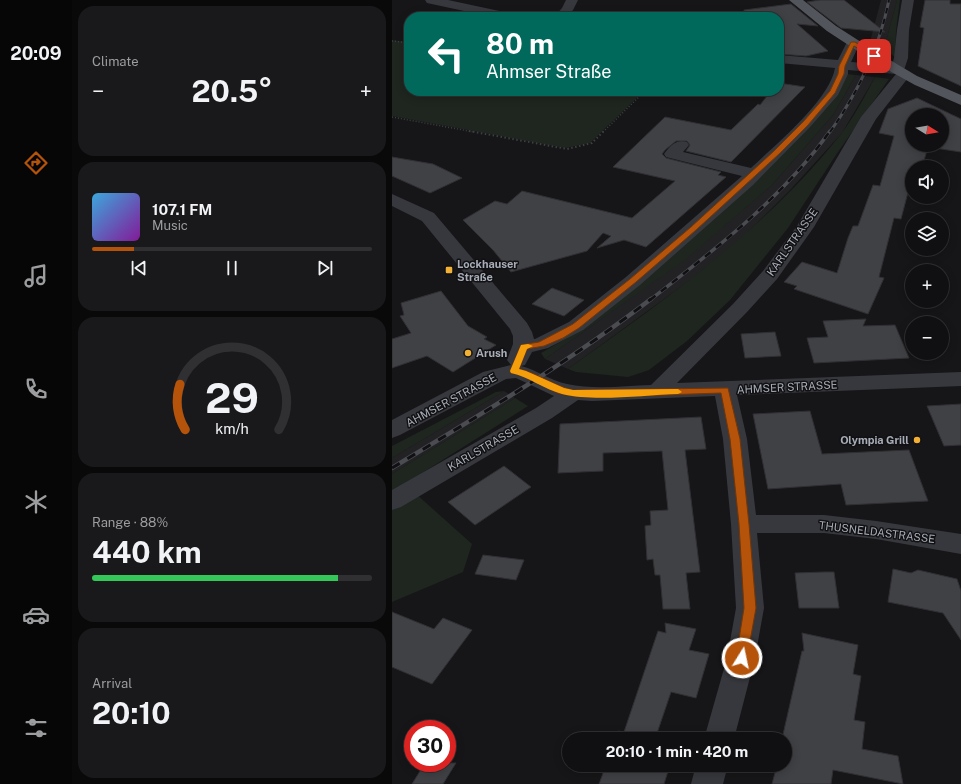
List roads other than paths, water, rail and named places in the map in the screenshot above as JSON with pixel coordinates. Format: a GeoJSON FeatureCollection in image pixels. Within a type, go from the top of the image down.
{"type":"FeatureCollection","features":[{"type":"Feature","properties":{"kind":"main road"},"geometry":{"type":"LineString","coordinates":[[796,0],[853,43],[901,72],[961,101]]}},
{"type":"Feature","properties":{"kind":"street"},"geometry":{"type":"LineString","coordinates":[[431,0],[486,12]]}},
{"type":"Feature","properties":{"kind":"street"},"geometry":{"type":"LineString","coordinates":[[565,12],[572,0]]}},
{"type":"Feature","properties":{"kind":"street","name":"KARLSTRASSE"},"geometry":{"type":"LineString","coordinates":[[656,392],[740,308],[770,275],[805,227],[869,118],[901,72],[903,30],[908,0]]}},
{"type":"Feature","properties":{"kind":"street"},"geometry":{"type":"LineString","coordinates":[[524,347],[541,344],[560,336],[576,326],[633,281],[694,229],[754,174],[805,124],[833,92],[841,74],[842,66],[853,43]]}},
{"type":"Feature","properties":{"kind":"street"},"geometry":{"type":"LineString","coordinates":[[784,59],[901,72]]}},
{"type":"Feature","properties":{"kind":"street"},"geometry":{"type":"LineString","coordinates":[[681,145],[672,154],[754,174]]}},
{"type":"Feature","properties":{"kind":"street"},"geometry":{"type":"LineString","coordinates":[[392,199],[428,217],[520,328],[524,335],[524,347],[514,371]]}},
{"type":"Feature","properties":{"kind":"street"},"geometry":{"type":"LineString","coordinates":[[392,218],[412,209]]}},
{"type":"Feature","properties":{"kind":"street","name":"AHMSER STRASSE"},"geometry":{"type":"LineString","coordinates":[[392,430],[491,376],[514,371],[523,373],[562,391],[573,393],[725,390],[961,379]]}},
{"type":"Feature","properties":{"kind":"street"},"geometry":{"type":"LineString","coordinates":[[721,732],[742,658],[750,608],[744,524],[735,439],[725,390]]}},
{"type":"Feature","properties":{"kind":"street","name":"KARLSTRASSE"},"geometry":{"type":"LineString","coordinates":[[392,501],[544,413],[573,393]]}},
{"type":"Feature","properties":{"kind":"street","name":"THUSNELDASTRASSE"},"geometry":{"type":"LineString","coordinates":[[744,524],[832,525],[876,530],[961,544]]}},
{"type":"Feature","properties":{"kind":"street"},"geometry":{"type":"LineString","coordinates":[[707,784],[710,772]]}},
{"type":"Feature","properties":{"kind":"railway"},"geometry":{"type":"LineString","coordinates":[[830,132],[850,101],[867,69],[880,36],[889,0]]}},
{"type":"Feature","properties":{"kind":"railway"},"geometry":{"type":"LineString","coordinates":[[650,300],[699,262],[769,201],[791,179],[830,131]]}},
{"type":"Feature","properties":{"kind":"railway"},"geometry":{"type":"LineString","coordinates":[[392,468],[491,408],[556,366],[588,345],[651,299]]}},
{"type":"Feature","properties":{"kind":"place","name":"Lockhauser Straße"},"geometry":{"type":"Point","coordinates":[449,270]}},
{"type":"Feature","properties":{"kind":"place","name":"Arush"},"geometry":{"type":"Point","coordinates":[468,353]}},
{"type":"Feature","properties":{"kind":"place","name":"Olympia Grill"},"geometry":{"type":"Point","coordinates":[917,440]}}]}
